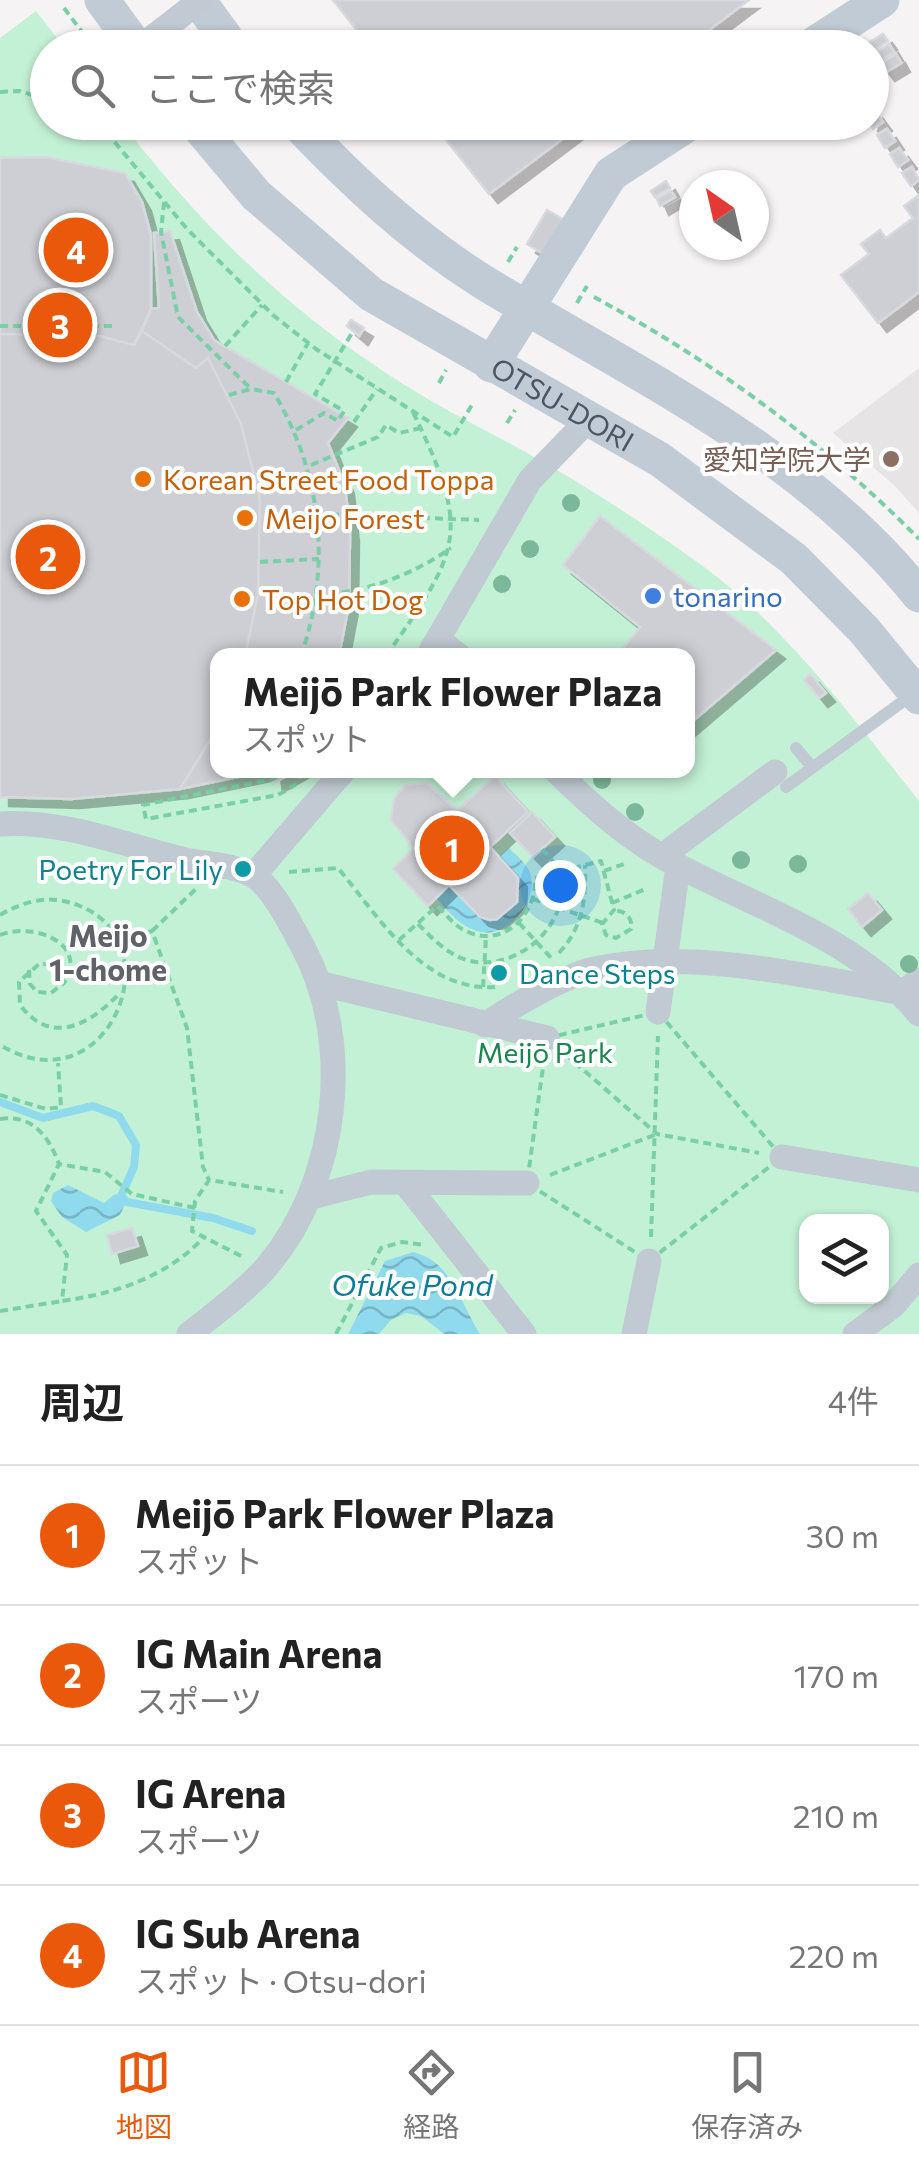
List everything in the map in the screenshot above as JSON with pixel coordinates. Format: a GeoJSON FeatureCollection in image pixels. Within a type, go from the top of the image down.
{"type":"FeatureCollection","features":[{"type":"Feature","properties":{"kind":"street"},"geometry":{"type":"LineString","coordinates":[[102,0],[124,30]]}},
{"type":"Feature","properties":{"kind":"street"},"geometry":{"type":"LineString","coordinates":[[161,30],[199,0],[220,30]]}},
{"type":"Feature","properties":{"kind":"street"},"geometry":{"type":"LineString","coordinates":[[836,30],[882,0]]}},
{"type":"Feature","properties":{"kind":"street","name":"OTSU-DORI"},"geometry":{"type":"LineString","coordinates":[[210,140],[256,194],[306,242],[371,294],[673,468],[794,559],[864,630],[917,695]]}},
{"type":"Feature","properties":{"kind":"street"},"geometry":{"type":"LineString","coordinates":[[313,140],[355,184],[420,238],[489,286],[765,452],[841,514],[919,596]]}},
{"type":"Feature","properties":{"kind":"street"},"geometry":{"type":"LineString","coordinates":[[491,364],[611,174],[663,140]]}},
{"type":"Feature","properties":{"kind":"street"},"geometry":{"type":"LineString","coordinates":[[433,647],[530,480],[589,419]]}},
{"type":"Feature","properties":{"kind":"street"},"geometry":{"type":"LineString","coordinates":[[254,875],[337,778]]}},
{"type":"Feature","properties":{"kind":"street"},"geometry":{"type":"LineString","coordinates":[[563,778],[661,866],[829,939],[910,986],[919,1014]]}},
{"type":"Feature","properties":{"kind":"street"},"geometry":{"type":"LineString","coordinates":[[661,866],[780,780]]}},
{"type":"Feature","properties":{"kind":"street"},"geometry":{"type":"LineString","coordinates":[[0,824],[106,836],[254,875],[286,914],[318,983],[332,1084],[325,1149],[312,1197],[268,1266],[189,1334]]}},
{"type":"Feature","properties":{"kind":"street"},"geometry":{"type":"LineString","coordinates":[[658,1012],[664,964],[661,866]]}},
{"type":"Feature","properties":{"kind":"street"},"geometry":{"type":"LineString","coordinates":[[485,1025],[569,977],[595,968],[664,964],[910,986]]}},
{"type":"Feature","properties":{"kind":"street"},"geometry":{"type":"LineString","coordinates":[[318,983],[547,1038]]}},
{"type":"Feature","properties":{"kind":"street"},"geometry":{"type":"LineString","coordinates":[[782,1157],[919,1180]]}},
{"type":"Feature","properties":{"kind":"street"},"geometry":{"type":"LineString","coordinates":[[312,1197],[371,1182],[528,1183]]}},
{"type":"Feature","properties":{"kind":"street"},"geometry":{"type":"LineString","coordinates":[[406,1184],[453,1249],[524,1334]]}},
{"type":"Feature","properties":{"kind":"street"},"geometry":{"type":"LineString","coordinates":[[634,1334],[650,1261]]}},
{"type":"Feature","properties":{"kind":"street"},"geometry":{"type":"LineString","coordinates":[[855,1334],[894,1305],[919,1275]]}},
{"type":"Feature","properties":{"kind":"lane"},"geometry":{"type":"LineString","coordinates":[[780,780],[812,767],[917,695]]}},
{"type":"Feature","properties":{"kind":"lane"},"geometry":{"type":"LineString","coordinates":[[796,748],[812,767]]}},
{"type":"Feature","properties":{"kind":"path"},"geometry":{"type":"LineString","coordinates":[[64,8],[80,30]]}},
{"type":"Feature","properties":{"kind":"path"},"geometry":{"type":"LineString","coordinates":[[0,92],[30,95]]}},
{"type":"Feature","properties":{"kind":"path"},"geometry":{"type":"LineString","coordinates":[[115,140],[164,202],[262,305],[308,343],[453,436],[472,403]]}},
{"type":"Feature","properties":{"kind":"path"},"geometry":{"type":"LineString","coordinates":[[164,202],[161,232],[178,317],[251,389]]}},
{"type":"Feature","properties":{"kind":"path"},"geometry":{"type":"LineString","coordinates":[[594,297],[724,373],[838,463],[919,539]]}},
{"type":"Feature","properties":{"kind":"path"},"geometry":{"type":"LineString","coordinates":[[226,346],[262,305]]}},
{"type":"Feature","properties":{"kind":"path"},"geometry":{"type":"LineString","coordinates":[[0,326],[116,326]]}},
{"type":"Feature","properties":{"kind":"path"},"geometry":{"type":"LineString","coordinates":[[7,326],[8,334]]}},
{"type":"Feature","properties":{"kind":"path"},"geometry":{"type":"LineString","coordinates":[[296,430],[324,413],[338,421],[344,411],[315,394],[352,333]]}},
{"type":"Feature","properties":{"kind":"path"},"geometry":{"type":"LineString","coordinates":[[286,382],[308,343]]}},
{"type":"Feature","properties":{"kind":"path"},"geometry":{"type":"LineString","coordinates":[[228,395],[251,389],[274,393],[296,430],[309,466],[318,514],[319,559],[316,594],[303,648]]}},
{"type":"Feature","properties":{"kind":"path"},"geometry":{"type":"LineString","coordinates":[[354,422],[377,389]]}},
{"type":"Feature","properties":{"kind":"path"},"geometry":{"type":"LineString","coordinates":[[391,648],[451,548],[450,492],[413,412]]}},
{"type":"Feature","properties":{"kind":"path"},"geometry":{"type":"LineString","coordinates":[[309,466],[378,437],[386,425],[399,433],[421,428]]}},
{"type":"Feature","properties":{"kind":"path"},"geometry":{"type":"LineString","coordinates":[[318,514],[452,519]]}},
{"type":"Feature","properties":{"kind":"path"},"geometry":{"type":"LineString","coordinates":[[316,594],[350,594],[428,564],[451,548]]}},
{"type":"Feature","properties":{"kind":"path"},"geometry":{"type":"LineString","coordinates":[[260,562],[319,559]]}},
{"type":"Feature","properties":{"kind":"path"},"geometry":{"type":"LineString","coordinates":[[276,778],[143,805],[146,820],[278,794],[300,778]]}},
{"type":"Feature","properties":{"kind":"path"},"geometry":{"type":"LineString","coordinates":[[418,924],[442,948],[484,962],[516,956],[536,942],[558,908],[560,871],[542,849]]}},
{"type":"Feature","properties":{"kind":"path"},"geometry":{"type":"LineString","coordinates":[[400,940],[437,906],[458,927],[486,937],[499,935],[518,923],[533,899],[535,878],[601,861],[614,910]]}},
{"type":"Feature","properties":{"kind":"path"},"geometry":{"type":"LineString","coordinates":[[604,871],[620,863],[634,864]]}},
{"type":"Feature","properties":{"kind":"path"},"geometry":{"type":"LineString","coordinates":[[518,923],[553,960],[581,916],[586,898],[585,865]]}},
{"type":"Feature","properties":{"kind":"path"},"geometry":{"type":"LineString","coordinates":[[612,903],[640,895],[652,885],[661,866]]}},
{"type":"Feature","properties":{"kind":"path"},"geometry":{"type":"LineString","coordinates":[[121,941],[152,931],[219,867]]}},
{"type":"Feature","properties":{"kind":"path"},"geometry":{"type":"LineString","coordinates":[[254,875],[338,868],[429,970],[472,988],[483,988],[486,937]]}},
{"type":"Feature","properties":{"kind":"path"},"geometry":{"type":"LineString","coordinates":[[0,915],[20,904],[44,898],[77,904],[107,919],[121,941],[123,990],[117,1015],[103,1036],[58,1063],[35,1061],[0,1045]]}},
{"type":"Feature","properties":{"kind":"path"},"geometry":{"type":"LineString","coordinates":[[533,899],[603,922]]}},
{"type":"Feature","properties":{"kind":"path"},"geometry":{"type":"LineString","coordinates":[[603,922],[614,910]]}},
{"type":"Feature","properties":{"kind":"path"},"geometry":{"type":"LineString","coordinates":[[603,922],[606,935],[616,938],[632,930],[627,914],[614,910]]}},
{"type":"Feature","properties":{"kind":"path"},"geometry":{"type":"LineString","coordinates":[[0,935],[24,929],[55,938],[68,954],[70,965],[64,983],[51,992],[37,992],[30,984],[29,969]]}},
{"type":"Feature","properties":{"kind":"path"},"geometry":{"type":"LineString","coordinates":[[152,931],[187,1028],[203,1167],[210,1180]]}},
{"type":"Feature","properties":{"kind":"path"},"geometry":{"type":"LineString","coordinates":[[64,983],[50,964],[40,963],[19,982],[16,998],[34,1020],[52,1028],[84,1024],[123,990]]}},
{"type":"Feature","properties":{"kind":"path"},"geometry":{"type":"LineString","coordinates":[[547,1038],[658,1012]]}},
{"type":"Feature","properties":{"kind":"path"},"geometry":{"type":"LineString","coordinates":[[650,1261],[658,1012]]}},
{"type":"Feature","properties":{"kind":"path"},"geometry":{"type":"LineString","coordinates":[[658,1012],[782,1157]]}},
{"type":"Feature","properties":{"kind":"path"},"geometry":{"type":"LineString","coordinates":[[547,1038],[657,1134],[782,1157]]}},
{"type":"Feature","properties":{"kind":"path"},"geometry":{"type":"LineString","coordinates":[[528,1183],[547,1038]]}},
{"type":"Feature","properties":{"kind":"path"},"geometry":{"type":"LineString","coordinates":[[0,1095],[32,1106],[61,1107],[58,1063]]}},
{"type":"Feature","properties":{"kind":"path"},"geometry":{"type":"LineString","coordinates":[[0,1119],[33,1126],[49,1136],[59,1164],[36,1211],[67,1254],[62,1300]]}},
{"type":"Feature","properties":{"kind":"path"},"geometry":{"type":"LineString","coordinates":[[528,1183],[657,1134]]}},
{"type":"Feature","properties":{"kind":"path"},"geometry":{"type":"LineString","coordinates":[[650,1261],[782,1157]]}},
{"type":"Feature","properties":{"kind":"path"},"geometry":{"type":"LineString","coordinates":[[59,1164],[104,1172],[132,1194],[194,1209]]}},
{"type":"Feature","properties":{"kind":"path"},"geometry":{"type":"LineString","coordinates":[[210,1180],[312,1197]]}},
{"type":"Feature","properties":{"kind":"path"},"geometry":{"type":"LineString","coordinates":[[210,1180],[194,1209],[192,1231],[268,1266]]}},
{"type":"Feature","properties":{"kind":"path"},"geometry":{"type":"LineString","coordinates":[[528,1183],[650,1261]]}},
{"type":"Feature","properties":{"kind":"path"},"geometry":{"type":"LineString","coordinates":[[0,1311],[100,1296],[182,1261],[203,1238]]}},
{"type":"Feature","properties":{"kind":"path"},"geometry":{"type":"LineString","coordinates":[[336,1334],[381,1248],[402,1242],[453,1249]]}},
{"type":"Feature","properties":{"kind":"shaded area","name":"愛知学院大学"},"geometry":{"type":"Polygon","coordinates":[[[919,368],[919,513],[894,485],[833,433],[919,368]]]}},
{"type":"Feature","properties":{"kind":"green space","name":"Meijō Park"},"geometry":{"type":"Polygon","coordinates":[[[36,11],[51,30],[30,30],[30,140],[135,140],[210,226],[310,318],[421,395],[599,496],[726,584],[814,672],[919,801],[919,1334],[0,1334],[0,38],[36,11]]]}},
{"type":"Feature","properties":{"kind":"water"},"geometry":{"type":"Polygon","coordinates":[[[509,848],[530,873],[532,883],[526,905],[502,929],[481,932],[467,927],[436,898],[449,885],[482,915],[490,918],[508,912],[517,902],[518,878],[499,857],[509,848]]]}},
{"type":"Feature","properties":{"kind":"water"},"geometry":{"type":"Polygon","coordinates":[[[68,1185],[104,1203],[115,1194],[128,1198],[120,1215],[86,1232],[62,1217],[51,1201],[53,1193],[68,1185]]]}},
{"type":"Feature","properties":{"kind":"water","name":"Ofuke Pond"},"geometry":{"type":"Polygon","coordinates":[[[413,1252],[437,1264],[446,1274],[480,1334],[444,1334],[421,1316],[406,1313],[391,1320],[379,1334],[348,1334],[385,1261],[413,1252]]]}},
{"type":"Feature","properties":{"kind":"building"},"geometry":{"type":"Polygon","coordinates":[[[333,0],[749,0],[709,30],[357,30],[333,0]]]}},
{"type":"Feature","properties":{"kind":"building"},"geometry":{"type":"Polygon","coordinates":[[[896,54],[901,63],[889,70],[889,58],[896,54]]]}},
{"type":"Feature","properties":{"kind":"building"},"geometry":{"type":"Polygon","coordinates":[[[889,132],[895,141],[885,148],[880,140],[889,140],[889,132]]]}},
{"type":"Feature","properties":{"kind":"building"},"geometry":{"type":"Polygon","coordinates":[[[446,140],[561,140],[489,194],[446,140]]]}},
{"type":"Feature","properties":{"kind":"building"},"geometry":{"type":"Polygon","coordinates":[[[899,148],[908,160],[898,167],[890,154],[899,148]]]}},
{"type":"Feature","properties":{"kind":"building"},"geometry":{"type":"Polygon","coordinates":[[[45,157],[125,173],[142,202],[151,235],[151,309],[134,345],[100,336],[0,334],[0,158],[45,157]]]}},
{"type":"Feature","properties":{"kind":"building"},"geometry":{"type":"Polygon","coordinates":[[[912,167],[919,180],[911,186],[902,173],[912,167]]]}},
{"type":"Feature","properties":{"kind":"building"},"geometry":{"type":"Polygon","coordinates":[[[666,181],[670,188],[655,197],[651,191],[666,181]]]}},
{"type":"Feature","properties":{"kind":"building"},"geometry":{"type":"Polygon","coordinates":[[[671,191],[675,197],[660,206],[657,199],[671,191]]]}},
{"type":"Feature","properties":{"kind":"building"},"geometry":{"type":"Polygon","coordinates":[[[919,195],[919,292],[878,323],[841,275],[869,254],[861,244],[880,230],[886,238],[913,218],[904,206],[919,195]]]}},
{"type":"Feature","properties":{"kind":"building"},"geometry":{"type":"Polygon","coordinates":[[[547,210],[564,220],[544,254],[527,244],[547,210]]]}},
{"type":"Feature","properties":{"kind":"building"},"geometry":{"type":"Polygon","coordinates":[[[170,231],[197,312],[214,340],[348,418],[328,443],[345,485],[350,533],[349,604],[341,648],[247,648],[258,595],[260,499],[241,424],[208,358],[196,368],[142,331],[151,309],[159,308],[154,233],[170,231]]]}},
{"type":"Feature","properties":{"kind":"building"},"geometry":{"type":"Polygon","coordinates":[[[351,320],[364,328],[359,336],[347,326],[351,320]]]}},
{"type":"Feature","properties":{"kind":"building"},"geometry":{"type":"Polygon","coordinates":[[[142,331],[196,368],[208,358],[241,424],[260,499],[258,595],[247,648],[210,648],[210,740],[180,789],[71,799],[0,797],[0,334],[100,336],[134,345],[142,331]]]}},
{"type":"Feature","properties":{"kind":"building","name":"tonarino"},"geometry":{"type":"Polygon","coordinates":[[[600,516],[776,650],[695,719],[695,648],[623,648],[640,627],[563,565],[600,516]]]}},
{"type":"Feature","properties":{"kind":"building"},"geometry":{"type":"Polygon","coordinates":[[[810,674],[826,693],[819,698],[804,680],[810,674]]]}},
{"type":"Feature","properties":{"kind":"building"},"geometry":{"type":"Polygon","coordinates":[[[210,740],[210,778],[233,778],[180,789],[210,740]]]}},
{"type":"Feature","properties":{"kind":"building"},"geometry":{"type":"Polygon","coordinates":[[[497,778],[528,812],[490,847],[518,878],[517,902],[497,919],[480,917],[449,885],[428,906],[393,869],[413,848],[391,820],[394,798],[406,785],[427,783],[457,811],[497,778]]]}},
{"type":"Feature","properties":{"kind":"building"},"geometry":{"type":"Polygon","coordinates":[[[532,812],[555,837],[533,857],[510,833],[532,812]]]}},
{"type":"Feature","properties":{"kind":"building"},"geometry":{"type":"Polygon","coordinates":[[[868,893],[882,910],[862,927],[848,909],[868,893]]]}},
{"type":"Feature","properties":{"kind":"building"},"geometry":{"type":"Polygon","coordinates":[[[132,1228],[138,1246],[112,1254],[107,1235],[132,1228]]]}},
{"type":"Feature","properties":{"kind":"waterway"},"geometry":{"type":"LineString","coordinates":[[0,1102],[43,1118],[93,1106],[119,1116],[136,1145],[134,1167],[121,1196],[127,1202],[213,1218],[252,1231]]}},
{"type":"Feature","properties":{"kind":"place","name":"IG Sub Arena"},"geometry":{"type":"Point","coordinates":[76,250]}},
{"type":"Feature","properties":{"kind":"place","name":"IG Arena"},"geometry":{"type":"Point","coordinates":[60,325]}},
{"type":"Feature","properties":{"kind":"place","name":"愛知学院大学"},"geometry":{"type":"Point","coordinates":[891,459]}},
{"type":"Feature","properties":{"kind":"place","name":"Korean Street Food Toppa"},"geometry":{"type":"Point","coordinates":[143,479]}},
{"type":"Feature","properties":{"kind":"place","name":"Meijo Forest"},"geometry":{"type":"Point","coordinates":[245,518]}},
{"type":"Feature","properties":{"kind":"place","name":"IG Main Arena"},"geometry":{"type":"Point","coordinates":[48,557]}},
{"type":"Feature","properties":{"kind":"place","name":"tonarino"},"geometry":{"type":"Point","coordinates":[653,596]}},
{"type":"Feature","properties":{"kind":"place","name":"Top Hot Dog"},"geometry":{"type":"Point","coordinates":[242,599]}},
{"type":"Feature","properties":{"kind":"place","name":"Meijō Park Flower Plaza"},"geometry":{"type":"Point","coordinates":[452,848]}},
{"type":"Feature","properties":{"kind":"place","name":"Poetry For Lily"},"geometry":{"type":"Point","coordinates":[243,869]}},
{"type":"Feature","properties":{"kind":"place","name":"Dance Steps"},"geometry":{"type":"Point","coordinates":[499,973]}},
{"type":"Feature","properties":{"kind":"district","name":"Meijo 1-chome"},"geometry":{"type":"Point","coordinates":[108,951]}}]}
